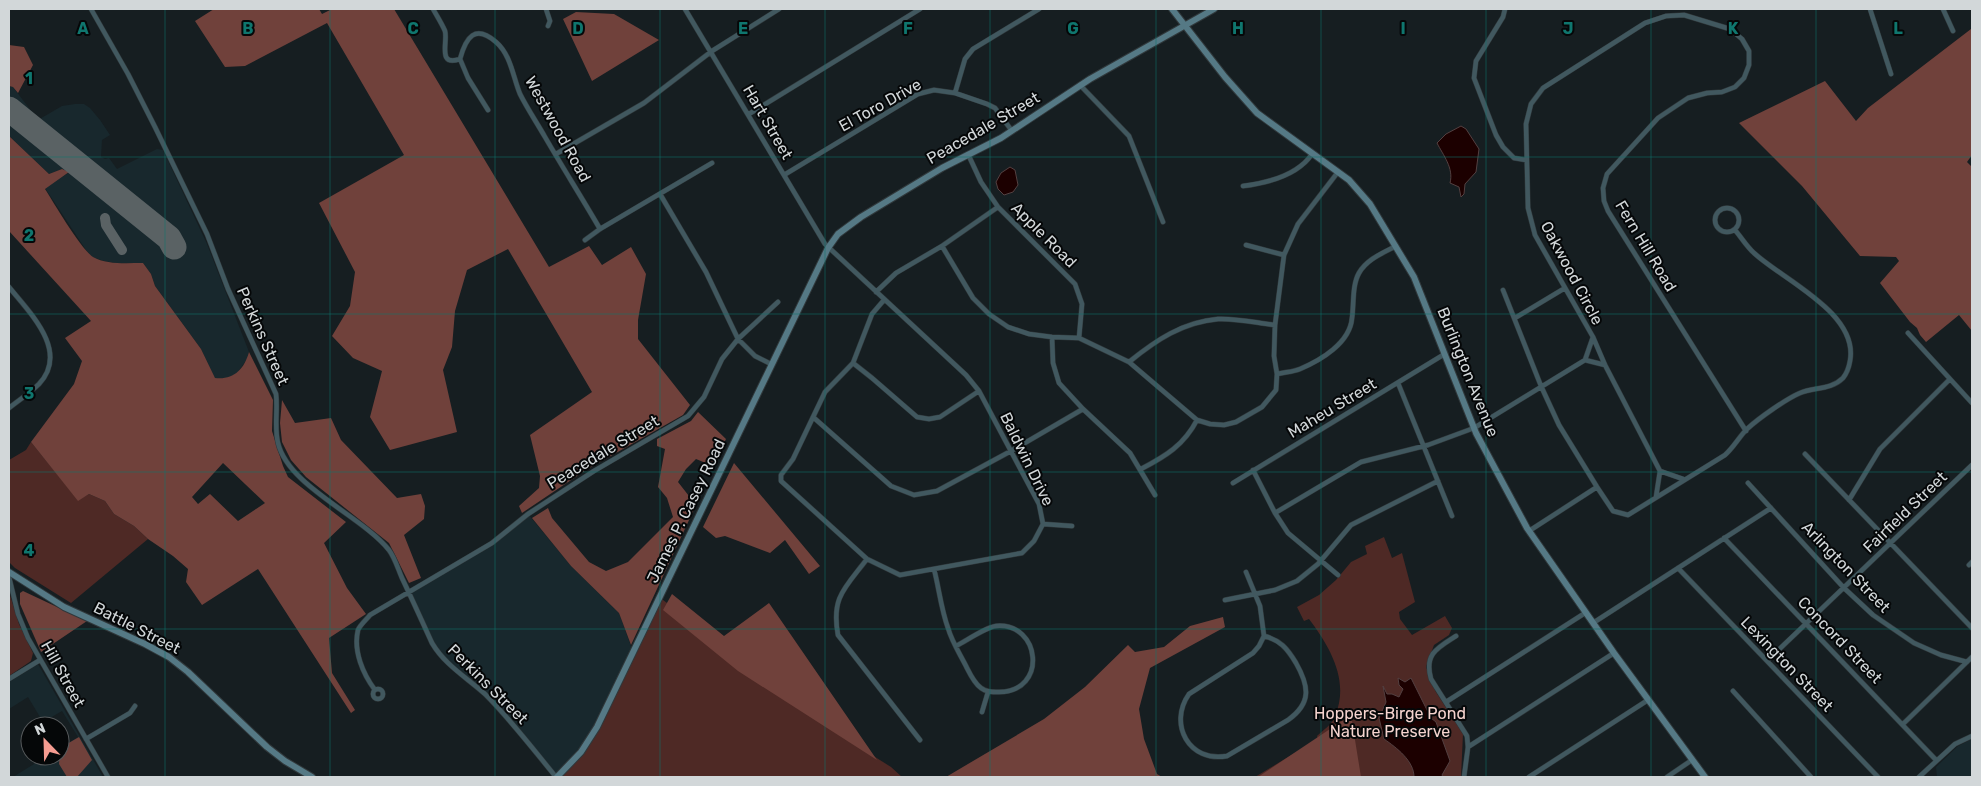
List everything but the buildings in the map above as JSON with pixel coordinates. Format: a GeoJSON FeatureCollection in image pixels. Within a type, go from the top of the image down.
{"type":"FeatureCollection","features":[{"type":"Feature","properties":{"kind":"main road","name":"Burlington Avenue"},"geometry":{"type":"LineString","coordinates":[[1172,9],[1257,113],[1338,172],[1364,196],[1414,277],[1430,315],[1443,355],[1474,428],[1529,531],[1585,613],[1705,777]]}},
{"type":"Feature","properties":{"kind":"main road","name":"Peacedale Street"},"geometry":{"type":"LineString","coordinates":[[828,248],[838,234],[861,217],[968,154],[1012,131],[1080,85],[1184,24],[1214,9]]}},
{"type":"Feature","properties":{"kind":"main road","name":"James P. Casey Road"},"geometry":{"type":"LineString","coordinates":[[556,777],[581,752],[597,727],[828,248]]}},
{"type":"Feature","properties":{"kind":"main road","name":"Battle Street"},"geometry":{"type":"LineString","coordinates":[[9,572],[64,607],[169,657],[188,672],[267,747],[285,761],[312,777]]}},
{"type":"Feature","properties":{"kind":"street","name":"Perkins Street"},"geometry":{"type":"LineString","coordinates":[[91,9],[128,74],[207,234],[228,289],[276,394],[278,445],[289,464],[309,486],[374,536],[390,551],[440,657],[485,694],[518,729],[556,777]]}},
{"type":"Feature","properties":{"kind":"street"},"geometry":{"type":"LineString","coordinates":[[434,9],[444,30],[446,39],[445,56],[455,61],[460,59],[468,78],[488,110]]}},
{"type":"Feature","properties":{"kind":"street"},"geometry":{"type":"LineString","coordinates":[[546,9],[550,21],[548,26]]}},
{"type":"Feature","properties":{"kind":"street","name":"Hart Street"},"geometry":{"type":"LineString","coordinates":[[685,9],[712,51],[819,237],[828,248]]}},
{"type":"Feature","properties":{"kind":"street"},"geometry":{"type":"LineString","coordinates":[[556,154],[644,103],[712,51],[779,9]]}},
{"type":"Feature","properties":{"kind":"street"},"geometry":{"type":"LineString","coordinates":[[749,114],[920,9]]}},
{"type":"Feature","properties":{"kind":"street"},"geometry":{"type":"LineString","coordinates":[[955,93],[965,59],[973,49],[1039,9]]}},
{"type":"Feature","properties":{"kind":"street"},"geometry":{"type":"LineString","coordinates":[[1505,9],[1503,17],[1476,61],[1474,78],[1496,135],[1503,147],[1514,158],[1526,160]]}},
{"type":"Feature","properties":{"kind":"street"},"geometry":{"type":"LineString","coordinates":[[1870,9],[1890,74]]}},
{"type":"Feature","properties":{"kind":"street"},"geometry":{"type":"LineString","coordinates":[[1943,9],[1953,31]]}},
{"type":"Feature","properties":{"kind":"street","name":"Fern Hill Road"},"geometry":{"type":"LineString","coordinates":[[1526,160],[1526,124],[1531,104],[1543,88],[1645,23],[1666,16],[1684,15],[1730,29],[1742,39],[1749,51],[1749,65],[1744,78],[1735,87],[1722,92],[1706,93],[1688,98],[1658,118],[1607,174],[1602,188],[1608,211],[1746,431]]}},
{"type":"Feature","properties":{"kind":"street","name":"Westwood Road"},"geometry":{"type":"LineString","coordinates":[[460,59],[464,44],[471,36],[476,34],[487,36],[500,46],[508,59],[520,94],[600,229]]}},
{"type":"Feature","properties":{"kind":"street"},"geometry":{"type":"LineString","coordinates":[[1080,85],[1129,136],[1163,222]]}},
{"type":"Feature","properties":{"kind":"street","name":"El Toro Drive"},"geometry":{"type":"LineString","coordinates":[[784,175],[918,94],[934,90],[955,93],[995,108],[1012,131]]}},
{"type":"Feature","properties":{"kind":"street","name":"Apple Road"},"geometry":{"type":"LineString","coordinates":[[968,154],[981,182],[998,207],[1075,284],[1082,304],[1080,338]]}},
{"type":"Feature","properties":{"kind":"street"},"geometry":{"type":"LineString","coordinates":[[1243,186],[1271,182],[1297,167],[1312,154]]}},
{"type":"Feature","properties":{"kind":"street","name":"Oakwood Circle"},"geometry":{"type":"LineString","coordinates":[[1526,160],[1529,218],[1535,235],[1592,337],[1604,365],[1660,471]]}},
{"type":"Feature","properties":{"kind":"street"},"geometry":{"type":"LineString","coordinates":[[585,240],[600,229],[712,163]]}},
{"type":"Feature","properties":{"kind":"street"},"geometry":{"type":"LineString","coordinates":[[942,246],[973,298],[989,314],[1008,327],[1029,334],[1052,338],[1080,338],[1129,362],[1197,420],[1210,424],[1224,425],[1244,419],[1262,407],[1276,390],[1278,374],[1274,356],[1275,325],[1284,255],[1298,224],[1338,172]]}},
{"type":"Feature","properties":{"kind":"street"},"geometry":{"type":"LineString","coordinates":[[660,194],[706,272],[738,339],[755,356],[771,364]]}},
{"type":"Feature","properties":{"kind":"street"},"geometry":{"type":"LineString","coordinates":[[876,292],[896,273],[942,246],[998,207]]}},
{"type":"Feature","properties":{"kind":"street"},"geometry":{"type":"LineString","coordinates":[[1728,208],[1737,213],[1739,221],[1734,230],[1725,232],[1717,228],[1714,220],[1719,210],[1728,208]]}},
{"type":"Feature","properties":{"kind":"street"},"geometry":{"type":"LineString","coordinates":[[1503,290],[1541,386],[1560,425],[1597,487],[1614,510],[1621,514],[1628,514],[1733,449],[1746,431],[1757,421],[1801,392],[1832,385],[1843,378],[1849,368],[1851,346],[1835,316],[1818,300],[1753,253],[1734,230]]}},
{"type":"Feature","properties":{"kind":"street"},"geometry":{"type":"LineString","coordinates":[[1246,245],[1284,255]]}},
{"type":"Feature","properties":{"kind":"street"},"geometry":{"type":"LineString","coordinates":[[1278,374],[1299,370],[1332,351],[1346,336],[1352,321],[1355,286],[1359,273],[1371,260],[1396,246]]}},
{"type":"Feature","properties":{"kind":"street","name":"Baldwin Drive"},"geometry":{"type":"LineString","coordinates":[[813,417],[793,459],[780,478],[784,485],[867,560],[900,574],[1022,553],[1034,541],[1043,524],[1039,504],[978,391],[966,375],[828,248]]}},
{"type":"Feature","properties":{"kind":"street"},"geometry":{"type":"LineString","coordinates":[[9,287],[40,326],[49,343],[50,356],[48,368],[40,383],[9,408]]}},
{"type":"Feature","properties":{"kind":"street"},"geometry":{"type":"LineString","coordinates":[[1515,318],[1565,288]]}},
{"type":"Feature","properties":{"kind":"street"},"geometry":{"type":"LineString","coordinates":[[884,300],[872,314],[853,363],[825,392],[813,417],[892,486],[914,495],[937,491],[1011,452],[1083,409]]}},
{"type":"Feature","properties":{"kind":"street","name":"Peacedale Street"},"geometry":{"type":"LineString","coordinates":[[375,690],[367,679],[358,654],[358,629],[370,615],[492,543],[528,514],[594,471],[688,416],[704,397],[722,359],[738,339],[778,302]]}},
{"type":"Feature","properties":{"kind":"street"},"geometry":{"type":"LineString","coordinates":[[1129,362],[1154,342],[1189,324],[1219,319],[1275,325]]}},
{"type":"Feature","properties":{"kind":"street"},"geometry":{"type":"LineString","coordinates":[[1908,333],[1972,403]]}},
{"type":"Feature","properties":{"kind":"street"},"geometry":{"type":"LineString","coordinates":[[1275,513],[1353,465],[1424,446],[1474,428],[1585,360],[1592,337]]}},
{"type":"Feature","properties":{"kind":"street"},"geometry":{"type":"LineString","coordinates":[[1052,338],[1054,363],[1060,383],[1083,409],[1124,446],[1141,469],[1155,495]]}},
{"type":"Feature","properties":{"kind":"street","name":"Maheu Street"},"geometry":{"type":"LineString","coordinates":[[1233,483],[1443,355]]}},
{"type":"Feature","properties":{"kind":"street"},"geometry":{"type":"LineString","coordinates":[[1585,360],[1604,365]]}},
{"type":"Feature","properties":{"kind":"street"},"geometry":{"type":"LineString","coordinates":[[853,363],[917,417],[929,419],[940,417],[978,391]]}},
{"type":"Feature","properties":{"kind":"street"},"geometry":{"type":"LineString","coordinates":[[1849,500],[1880,449],[1950,379]]}},
{"type":"Feature","properties":{"kind":"street"},"geometry":{"type":"LineString","coordinates":[[1398,383],[1452,516]]}},
{"type":"Feature","properties":{"kind":"street"},"geometry":{"type":"LineString","coordinates":[[1141,469],[1167,455],[1189,436],[1197,420]]}},
{"type":"Feature","properties":{"kind":"street"},"geometry":{"type":"LineString","coordinates":[[1805,454],[1972,628]]}},
{"type":"Feature","properties":{"kind":"street","name":"Fairfield Street"},"geometry":{"type":"LineString","coordinates":[[1767,661],[1972,465]]}},
{"type":"Feature","properties":{"kind":"street"},"geometry":{"type":"LineString","coordinates":[[1253,470],[1275,513],[1288,533],[1338,575]]}},
{"type":"Feature","properties":{"kind":"street"},"geometry":{"type":"LineString","coordinates":[[1656,497],[1660,471],[1683,480]]}},
{"type":"Feature","properties":{"kind":"street"},"geometry":{"type":"LineString","coordinates":[[1225,600],[1256,594],[1290,584],[1307,574],[1321,561],[1351,525],[1438,481]]}},
{"type":"Feature","properties":{"kind":"street","name":"Arlington Street"},"geometry":{"type":"LineString","coordinates":[[1748,483],[1844,588],[1884,624],[1914,643],[1941,655],[1967,662]]}},
{"type":"Feature","properties":{"kind":"street"},"geometry":{"type":"LineString","coordinates":[[1529,531],[1597,487]]}},
{"type":"Feature","properties":{"kind":"street"},"geometry":{"type":"LineString","coordinates":[[1593,623],[1771,508]]}},
{"type":"Feature","properties":{"kind":"street"},"geometry":{"type":"LineString","coordinates":[[1043,524],[1072,526]]}},
{"type":"Feature","properties":{"kind":"street","name":"Concord Street"},"geometry":{"type":"LineString","coordinates":[[1724,538],[1936,760]]}},
{"type":"Feature","properties":{"kind":"street"},"geometry":{"type":"LineString","coordinates":[[867,560],[843,590],[837,602],[835,618],[838,635],[920,740]]}},
{"type":"Feature","properties":{"kind":"street","name":"Lexington Street"},"geometry":{"type":"LineString","coordinates":[[1678,568],[1878,777]]}},
{"type":"Feature","properties":{"kind":"street"},"geometry":{"type":"LineString","coordinates":[[934,569],[947,627],[956,646],[974,680],[981,688],[988,692],[1007,692],[1021,687],[1030,677],[1034,658],[1031,647],[1022,634],[1011,627],[994,626],[956,646]]}},
{"type":"Feature","properties":{"kind":"street"},"geometry":{"type":"LineString","coordinates":[[1246,572],[1256,594],[1263,620],[1264,636],[1253,653],[1189,694],[1183,703],[1180,713],[1181,729],[1194,749],[1202,754],[1219,757],[1227,756],[1288,720],[1302,706],[1306,682],[1284,646],[1277,640],[1264,636]]}},
{"type":"Feature","properties":{"kind":"street","name":"Hill Street"},"geometry":{"type":"LineString","coordinates":[[9,577],[18,614],[40,660],[108,777]]}},
{"type":"Feature","properties":{"kind":"street"},"geometry":{"type":"LineString","coordinates":[[1446,702],[1585,613]]}},
{"type":"Feature","properties":{"kind":"street"},"geometry":{"type":"LineString","coordinates":[[1456,636],[1433,652],[1429,662],[1431,679],[1466,736],[1468,747],[1464,777]]}},
{"type":"Feature","properties":{"kind":"street"},"geometry":{"type":"LineString","coordinates":[[1468,747],[1614,653]]}},
{"type":"Feature","properties":{"kind":"street"},"geometry":{"type":"LineString","coordinates":[[1903,724],[1972,657]]}},
{"type":"Feature","properties":{"kind":"street"},"geometry":{"type":"LineString","coordinates":[[9,679],[40,660]]}},
{"type":"Feature","properties":{"kind":"street"},"geometry":{"type":"LineString","coordinates":[[1733,691],[1811,777]]}},
{"type":"Feature","properties":{"kind":"street"},"geometry":{"type":"LineString","coordinates":[[982,712],[988,692]]}},
{"type":"Feature","properties":{"kind":"street"},"geometry":{"type":"LineString","coordinates":[[1529,777],[1648,700]]}},
{"type":"Feature","properties":{"kind":"street"},"geometry":{"type":"LineString","coordinates":[[86,739],[130,713],[136,706]]}},
{"type":"Feature","properties":{"kind":"street"},"geometry":{"type":"LineString","coordinates":[[1919,777],[1955,744],[1972,736]]}},
{"type":"Feature","properties":{"kind":"street"},"geometry":{"type":"LineString","coordinates":[[1667,777],[1692,760]]}},
{"type":"Feature","properties":{"kind":"shaded area"},"geometry":{"type":"Polygon","coordinates":[[[214,9],[319,9],[322,14],[332,9],[394,9],[549,267],[589,246],[602,265],[631,247],[646,274],[638,320],[638,339],[690,405],[683,415],[586,470],[522,513],[519,506],[539,488],[540,476],[530,435],[592,392],[508,249],[467,270],[455,311],[452,347],[443,370],[457,432],[390,450],[370,417],[382,371],[353,358],[332,336],[350,306],[355,272],[319,203],[404,155],[327,23],[245,66],[225,67],[195,21],[214,9]]]}},
{"type":"Feature","properties":{"kind":"shaded area"},"geometry":{"type":"Polygon","coordinates":[[[576,12],[614,14],[659,40],[592,81],[563,19],[576,12]]]}},
{"type":"Feature","properties":{"kind":"shaded area"},"geometry":{"type":"Polygon","coordinates":[[[1971,29],[1972,155],[1967,162],[1972,167],[1972,331],[1959,315],[1926,342],[1917,328],[1910,322],[1880,283],[1899,261],[1896,257],[1860,256],[1802,186],[1739,123],[1825,81],[1856,121],[1868,108],[1971,29]]]}},
{"type":"Feature","properties":{"kind":"shaded area"},"geometry":{"type":"Polygon","coordinates":[[[9,45],[24,47],[33,65],[18,93],[13,87],[9,86],[9,45]]]}},
{"type":"Feature","properties":{"kind":"shaded area"},"geometry":{"type":"Polygon","coordinates":[[[9,86],[13,87],[38,120],[62,106],[84,104],[90,108],[110,135],[102,140],[101,157],[109,158],[117,169],[157,149],[163,150],[207,244],[249,352],[247,359],[236,375],[224,379],[215,379],[201,349],[155,286],[151,274],[143,263],[104,261],[92,257],[86,250],[45,188],[68,173],[62,169],[49,174],[9,136],[9,86]]]}},
{"type":"Feature","properties":{"kind":"shaded area"},"geometry":{"type":"Polygon","coordinates":[[[1461,126],[1466,129],[1479,149],[1476,172],[1465,184],[1464,194],[1461,197],[1459,187],[1450,183],[1449,167],[1437,143],[1446,134],[1461,126]]]}},
{"type":"Feature","properties":{"kind":"shaded area"},"geometry":{"type":"Polygon","coordinates":[[[9,136],[49,174],[62,169],[69,172],[45,189],[74,235],[93,257],[99,260],[117,263],[143,263],[151,274],[155,286],[201,349],[215,378],[227,377],[241,369],[249,352],[273,400],[272,431],[288,477],[346,522],[324,543],[347,588],[366,614],[329,638],[332,673],[355,710],[351,713],[258,569],[202,605],[186,582],[188,569],[134,526],[114,514],[105,501],[89,494],[78,501],[31,442],[74,384],[82,361],[65,338],[91,321],[9,231],[9,136]],[[223,463],[192,497],[198,504],[210,494],[238,521],[265,503],[223,463]]]}},
{"type":"Feature","properties":{"kind":"shaded area"},"geometry":{"type":"Polygon","coordinates":[[[1010,167],[1015,170],[1018,185],[1013,192],[1004,195],[998,189],[996,182],[1001,173],[1010,167]]]}},
{"type":"Feature","properties":{"kind":"shaded area"},"geometry":{"type":"Polygon","coordinates":[[[282,400],[295,423],[331,418],[341,440],[397,498],[421,494],[425,506],[424,519],[404,535],[421,578],[409,583],[389,543],[306,477],[291,460],[282,442],[280,423],[282,400]]]}},
{"type":"Feature","properties":{"kind":"shaded area"},"geometry":{"type":"Polygon","coordinates":[[[698,412],[726,439],[713,466],[696,459],[686,469],[678,482],[696,505],[631,645],[619,613],[571,566],[532,518],[548,508],[552,518],[589,562],[606,571],[628,562],[673,517],[667,498],[658,487],[665,449],[657,446],[657,439],[691,421],[698,412]]]}},
{"type":"Feature","properties":{"kind":"shaded area"},"geometry":{"type":"Polygon","coordinates":[[[734,463],[820,566],[809,574],[785,540],[770,553],[725,536],[716,538],[703,527],[734,463]]]}},
{"type":"Feature","properties":{"kind":"shaded area"},"geometry":{"type":"Polygon","coordinates":[[[528,514],[571,566],[619,613],[633,652],[581,752],[557,777],[485,694],[440,657],[408,592],[492,543],[528,514]]]}},
{"type":"Feature","properties":{"kind":"shaded area"},"geometry":{"type":"Polygon","coordinates":[[[23,591],[87,621],[41,652],[20,604],[20,593],[23,591]]]}},
{"type":"Feature","properties":{"kind":"shaded area"},"geometry":{"type":"Polygon","coordinates":[[[672,594],[724,636],[769,603],[877,760],[738,671],[663,610],[672,594]]]}},
{"type":"Feature","properties":{"kind":"shaded area"},"geometry":{"type":"Polygon","coordinates":[[[1223,617],[1225,627],[1150,668],[1139,709],[1144,739],[1157,774],[1162,777],[946,777],[1044,719],[1085,687],[1128,645],[1135,652],[1164,647],[1190,626],[1223,617]]]}},
{"type":"Feature","properties":{"kind":"shaded area"},"geometry":{"type":"Polygon","coordinates":[[[38,664],[68,716],[65,716],[62,711],[53,716],[39,716],[28,697],[9,709],[9,682],[38,664]]]}},
{"type":"Feature","properties":{"kind":"shaded area"},"geometry":{"type":"Polygon","coordinates":[[[1398,678],[1405,682],[1411,678],[1431,718],[1436,722],[1450,761],[1442,775],[1443,777],[1414,777],[1408,760],[1384,739],[1379,718],[1386,702],[1383,686],[1387,694],[1399,697],[1403,689],[1399,685],[1398,678]]]}},
{"type":"Feature","properties":{"kind":"shaded area"},"geometry":{"type":"Polygon","coordinates":[[[1351,715],[1361,777],[1258,777],[1351,715]]]}},
{"type":"Feature","properties":{"kind":"shaded area"},"geometry":{"type":"Polygon","coordinates":[[[70,720],[103,777],[13,777],[31,766],[70,766],[70,742],[78,737],[70,724],[70,720]]]}},
{"type":"Feature","properties":{"kind":"shaded area"},"geometry":{"type":"Polygon","coordinates":[[[79,737],[92,760],[77,777],[67,777],[60,766],[70,766],[70,742],[79,737]]]}},
{"type":"Feature","properties":{"kind":"shaded area"},"geometry":{"type":"Polygon","coordinates":[[[1972,739],[1972,777],[1937,777],[1936,767],[1958,746],[1972,739]]]}},
{"type":"Feature","properties":{"kind":"green space"},"geometry":{"type":"Polygon","coordinates":[[[31,442],[78,500],[89,494],[105,501],[114,514],[134,526],[148,539],[71,603],[15,568],[9,562],[9,460],[26,450],[31,442]]]}},
{"type":"Feature","properties":{"kind":"green space","name":"Hoppers-Birge Pond Nature Preserve"},"geometry":{"type":"Polygon","coordinates":[[[1384,537],[1392,558],[1402,553],[1415,602],[1399,612],[1400,619],[1412,635],[1445,616],[1452,628],[1449,635],[1434,645],[1426,667],[1436,692],[1463,734],[1461,777],[1255,777],[1318,739],[1317,736],[1334,719],[1339,703],[1339,677],[1336,665],[1324,641],[1309,619],[1304,621],[1297,607],[1319,595],[1336,580],[1351,562],[1367,554],[1365,546],[1384,537]]]}},
{"type":"Feature","properties":{"kind":"green space"},"geometry":{"type":"Polygon","coordinates":[[[9,592],[19,624],[33,653],[31,661],[9,676],[9,592]]]}},
{"type":"Feature","properties":{"kind":"green space"},"geometry":{"type":"Polygon","coordinates":[[[659,597],[902,777],[557,777],[581,752],[659,597]]]}},
{"type":"Feature","properties":{"kind":"taxiway"},"geometry":{"type":"LineString","coordinates":[[105,218],[106,225],[122,250]]}},
{"type":"Feature","properties":{"kind":"runway"},"geometry":{"type":"LineString","coordinates":[[9,109],[169,238],[174,247]]}}]}
